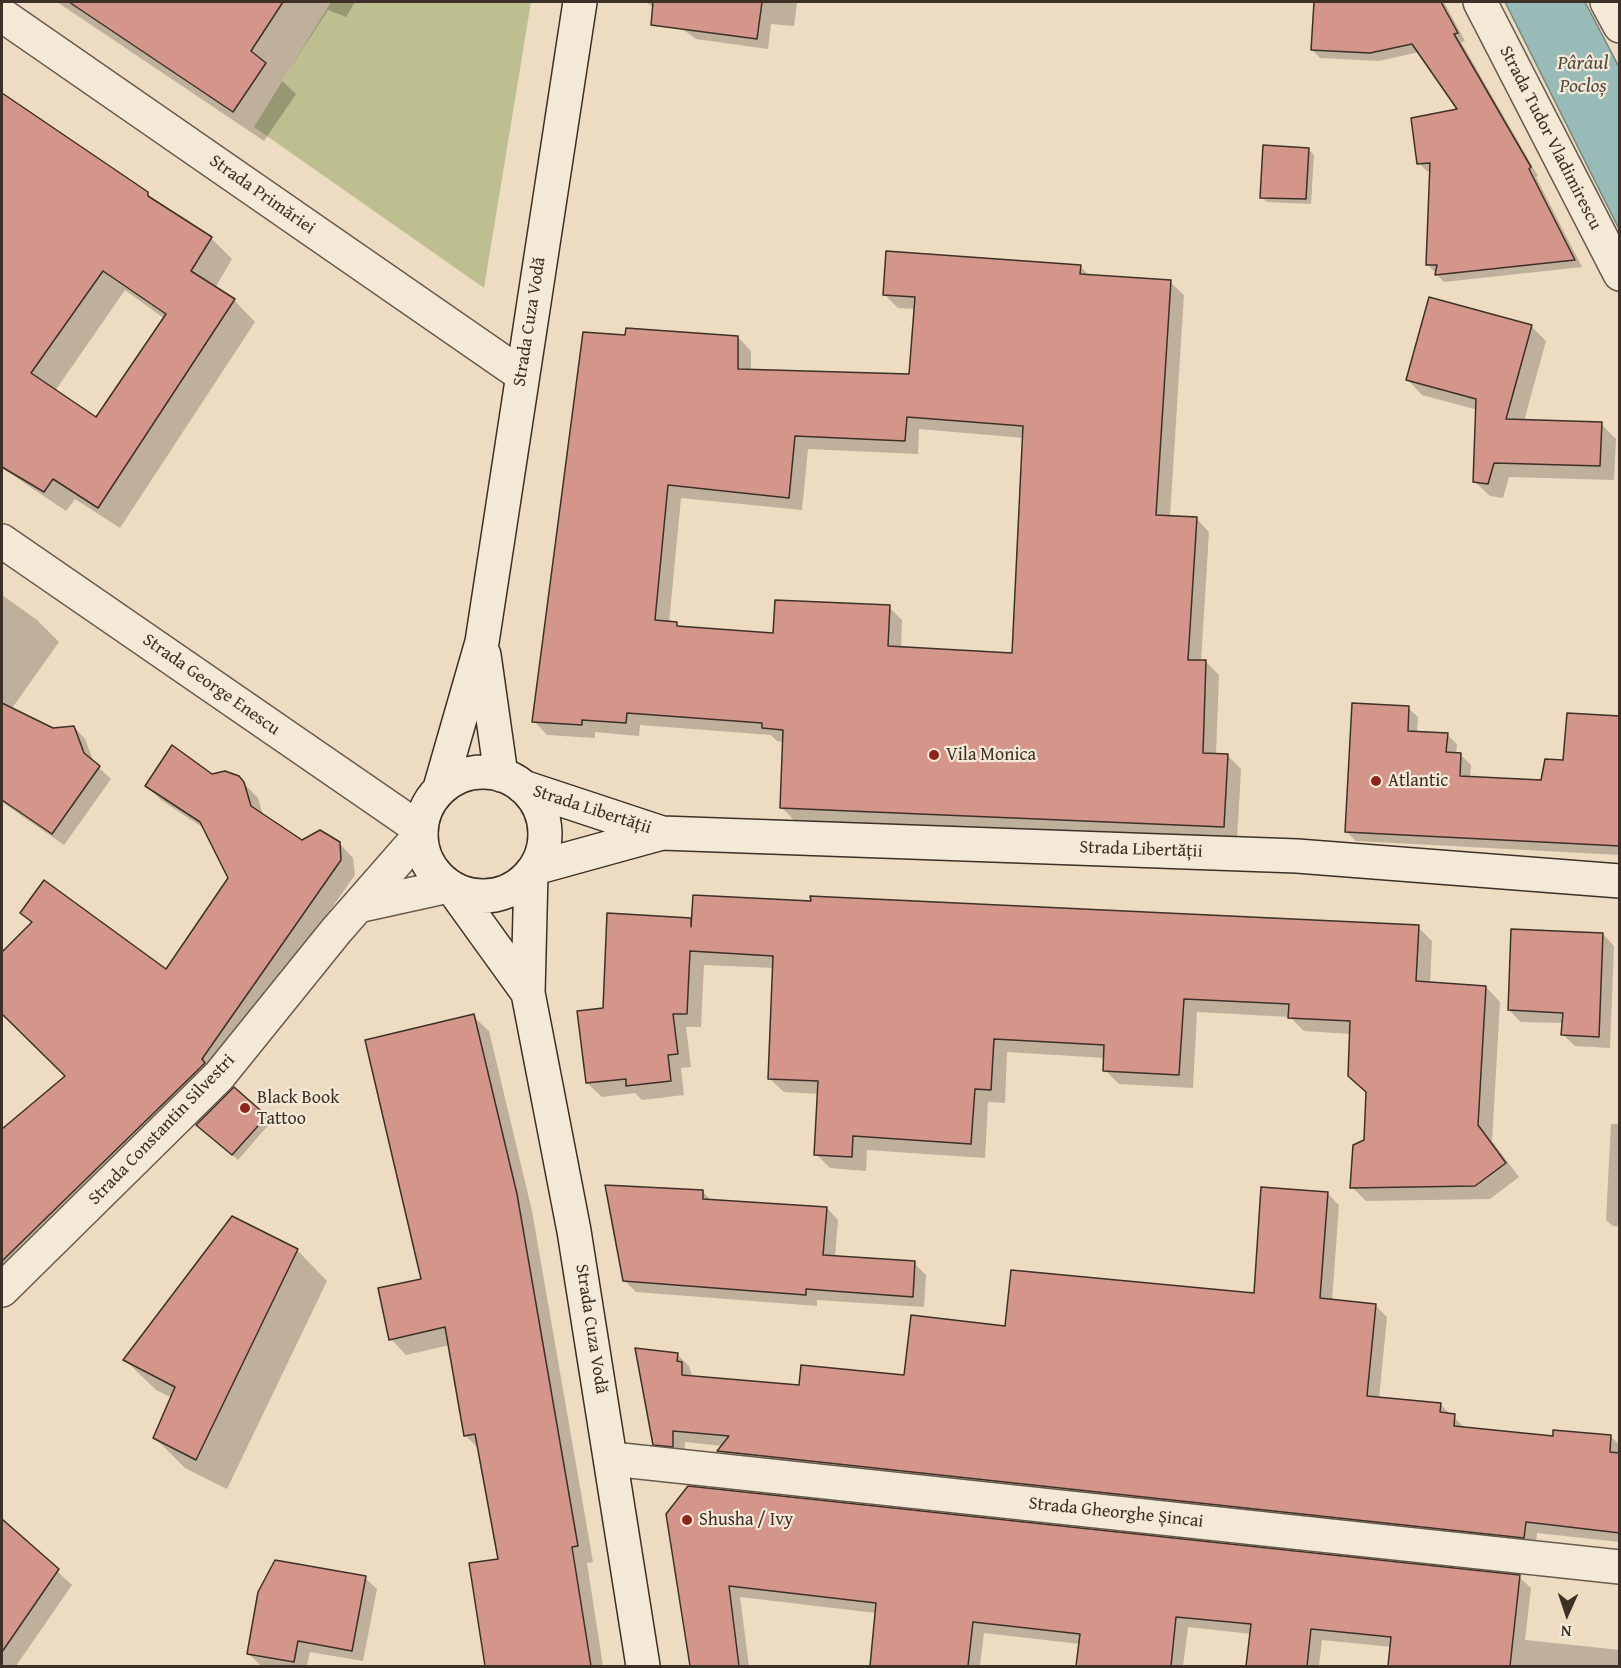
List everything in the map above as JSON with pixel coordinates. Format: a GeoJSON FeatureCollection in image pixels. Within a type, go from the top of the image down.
{"type":"FeatureCollection","features":[{"type":"Feature","properties":{"kind":"main road","name":"Strada Cuza Vodă"},"geometry":{"type":"LineString","coordinates":[[440,788],[482,642],[580,2]]}},
{"type":"Feature","properties":{"kind":"main road","name":"Strada Tudor Vladimirescu"},"geometry":{"type":"LineString","coordinates":[[1480,2],[1620,274]]}},
{"type":"Feature","properties":{"kind":"main road"},"geometry":{"type":"LineString","coordinates":[[1608,2],[1620,26]]}},
{"type":"Feature","properties":{"kind":"main road","name":"Strada Primăriei"},"geometry":{"type":"LineString","coordinates":[[2,15],[522,375]]}},
{"type":"Feature","properties":{"kind":"main road","name":"Strada George Enescu"},"geometry":{"type":"LineString","coordinates":[[2,541],[420,832]]}},
{"type":"Feature","properties":{"kind":"main road","name":"Strada Cuza Vodă"},"geometry":{"type":"LineString","coordinates":[[482,642],[512,781]]}},
{"type":"Feature","properties":{"kind":"main road"},"geometry":{"type":"LineString","coordinates":[[489,772],[512,781],[534,798],[544,825],[543,847],[533,871],[515,887],[495,895],[473,895],[451,888],[434,873],[424,855],[420,832],[425,809],[440,788],[463,774],[489,772]]}},
{"type":"Feature","properties":{"kind":"main road","name":"Strada Libertății"},"geometry":{"type":"LineString","coordinates":[[512,781],[662,832],[1297,856],[1620,881]]}},
{"type":"Feature","properties":{"kind":"main road","name":"Strada Constantin Silvestri"},"geometry":{"type":"LineString","coordinates":[[2,1290],[219,1076],[336,931],[420,832]]}},
{"type":"Feature","properties":{"kind":"main road","name":"Strada Libertății"},"geometry":{"type":"LineString","coordinates":[[533,871],[662,832]]}},
{"type":"Feature","properties":{"kind":"main road","name":"Strada Cuza Vodă"},"geometry":{"type":"LineString","coordinates":[[533,871],[528,993],[574,1231],[612,1459],[643,1666]]}},
{"type":"Feature","properties":{"kind":"main road","name":"Strada Cuza Vodă"},"geometry":{"type":"LineString","coordinates":[[451,888],[528,993]]}},
{"type":"Feature","properties":{"kind":"main road"},"geometry":{"type":"LineString","coordinates":[[358,906],[451,888]]}},
{"type":"Feature","properties":{"kind":"main road","name":"Strada Gheorghe Șincai"},"geometry":{"type":"LineString","coordinates":[[612,1459],[1620,1567]]}},
{"type":"Feature","properties":{"kind":"green space"},"geometry":{"type":"Polygon","coordinates":[[[331,2],[531,2],[484,288],[254,127],[331,2]]]}},
{"type":"Feature","properties":{"kind":"water","name":"Pârâul Pocloș"},"geometry":{"type":"Polygon","coordinates":[[[1505,2],[1585,2],[1619,67],[1619,229],[1505,2]]]}},
{"type":"Feature","properties":{"kind":"building"},"geometry":{"type":"Polygon","coordinates":[[[69,2],[283,2],[251,51],[266,63],[233,112],[69,2]]]}},
{"type":"Feature","properties":{"kind":"building"},"geometry":{"type":"Polygon","coordinates":[[[653,2],[762,2],[757,39],[651,25],[653,2]]]}},
{"type":"Feature","properties":{"kind":"building"},"geometry":{"type":"Polygon","coordinates":[[[1314,2],[1441,2],[1458,33],[1454,34],[1531,167],[1529,169],[1575,260],[1435,275],[1437,265],[1426,265],[1430,163],[1417,164],[1411,118],[1457,109],[1412,44],[1370,53],[1311,50],[1314,2]]]}},
{"type":"Feature","properties":{"kind":"building"},"geometry":{"type":"Polygon","coordinates":[[[2,93],[148,192],[148,196],[212,237],[191,271],[235,299],[98,508],[53,479],[44,492],[2,467],[2,93]],[[103,271],[31,373],[96,417],[166,314],[103,271]]]}},
{"type":"Feature","properties":{"kind":"building"},"geometry":{"type":"Polygon","coordinates":[[[1263,145],[1309,148],[1306,199],[1260,198],[1263,145]]]}},
{"type":"Feature","properties":{"kind":"building"},"geometry":{"type":"Polygon","coordinates":[[[886,251],[1081,265],[1080,274],[1171,280],[1156,515],[1197,517],[1188,660],[1206,660],[1203,753],[1228,754],[1224,827],[780,808],[783,730],[762,728],[762,723],[627,713],[626,723],[582,720],[582,725],[532,722],[583,332],[625,335],[626,328],[738,336],[738,369],[909,374],[915,297],[883,295],[886,251]],[[907,417],[905,441],[795,436],[789,498],[668,485],[655,620],[677,622],[677,626],[773,633],[775,600],[890,605],[888,646],[1012,653],[1023,426],[907,417]]]}},
{"type":"Feature","properties":{"kind":"building"},"geometry":{"type":"Polygon","coordinates":[[[1429,297],[1532,325],[1506,419],[1602,422],[1600,466],[1494,463],[1488,484],[1473,482],[1476,399],[1406,380],[1429,297]]]}},
{"type":"Feature","properties":{"kind":"building"},"geometry":{"type":"Polygon","coordinates":[[[2,703],[53,728],[74,726],[84,753],[100,766],[52,834],[2,800],[2,703]]]}},
{"type":"Feature","properties":{"kind":"building"},"geometry":{"type":"Polygon","coordinates":[[[1352,703],[1409,706],[1408,731],[1448,733],[1446,752],[1461,753],[1460,776],[1541,780],[1545,759],[1563,760],[1567,713],[1620,716],[1620,846],[1345,832],[1352,703]]]}},
{"type":"Feature","properties":{"kind":"building"},"geometry":{"type":"Polygon","coordinates":[[[172,745],[212,774],[225,771],[239,776],[244,782],[251,806],[302,840],[320,830],[340,842],[341,860],[202,1059],[205,1063],[2,1261],[2,1129],[65,1076],[2,1014],[2,952],[32,922],[20,913],[44,880],[166,969],[228,878],[200,822],[145,786],[172,745]]]}},
{"type":"Feature","properties":{"kind":"building"},"geometry":{"type":"Polygon","coordinates":[[[693,895],[811,901],[810,896],[1419,925],[1416,981],[1486,986],[1478,1125],[1506,1163],[1475,1186],[1350,1188],[1353,1145],[1364,1140],[1366,1092],[1348,1076],[1350,1021],[1288,1018],[1289,1004],[1184,999],[1179,1075],[1103,1071],[1104,1045],[994,1039],[991,1090],[975,1089],[971,1144],[853,1136],[852,1157],[814,1155],[818,1081],[768,1079],[773,956],[690,951],[687,1014],[673,1014],[678,1054],[668,1055],[671,1081],[626,1086],[626,1079],[586,1083],[577,1011],[603,1008],[607,913],[691,918],[691,927],[693,895]]]}},
{"type":"Feature","properties":{"kind":"building"},"geometry":{"type":"Polygon","coordinates":[[[1511,929],[1603,933],[1599,1037],[1561,1035],[1563,1013],[1508,1010],[1511,929]]]}},
{"type":"Feature","properties":{"kind":"building"},"geometry":{"type":"Polygon","coordinates":[[[474,1014],[517,1194],[578,1546],[572,1547],[591,1666],[485,1666],[469,1563],[498,1559],[475,1434],[464,1436],[445,1327],[389,1340],[378,1288],[421,1279],[365,1040],[474,1014]]]}},
{"type":"Feature","properties":{"kind":"building"},"geometry":{"type":"Polygon","coordinates":[[[234,1087],[267,1116],[232,1155],[196,1125],[234,1087]]]}},
{"type":"Feature","properties":{"kind":"building"},"geometry":{"type":"Polygon","coordinates":[[[605,1185],[703,1190],[703,1199],[827,1207],[823,1255],[915,1261],[913,1297],[806,1289],[806,1295],[623,1281],[605,1185]]]}},
{"type":"Feature","properties":{"kind":"building"},"geometry":{"type":"Polygon","coordinates":[[[1261,1187],[1328,1192],[1320,1298],[1376,1304],[1367,1396],[1441,1403],[1440,1412],[1455,1414],[1454,1426],[1553,1436],[1553,1430],[1611,1435],[1610,1452],[1620,1453],[1620,1533],[1526,1522],[1524,1538],[717,1451],[729,1436],[673,1431],[673,1447],[653,1445],[635,1348],[678,1353],[677,1361],[682,1362],[682,1375],[799,1385],[801,1365],[904,1375],[911,1315],[1005,1326],[1011,1270],[1254,1293],[1261,1187]]]}},
{"type":"Feature","properties":{"kind":"building"},"geometry":{"type":"Polygon","coordinates":[[[232,1216],[298,1249],[196,1460],[153,1438],[175,1387],[123,1360],[232,1216]]]}},
{"type":"Feature","properties":{"kind":"building"},"geometry":{"type":"Polygon","coordinates":[[[688,1486],[1520,1575],[1510,1666],[1388,1666],[1391,1637],[1311,1629],[1307,1666],[1246,1666],[1251,1624],[1176,1617],[1171,1666],[1076,1666],[1080,1634],[973,1622],[968,1666],[870,1666],[876,1603],[729,1586],[739,1666],[690,1666],[666,1514],[688,1486]]]}},
{"type":"Feature","properties":{"kind":"building"},"geometry":{"type":"Polygon","coordinates":[[[2,1519],[59,1569],[2,1652],[2,1519]]]}},
{"type":"Feature","properties":{"kind":"building"},"geometry":{"type":"Polygon","coordinates":[[[275,1560],[366,1576],[352,1651],[298,1641],[294,1662],[247,1654],[258,1592],[275,1560]]]}},
{"type":"Feature","properties":{"kind":"place","name":"Vila Monica"},"geometry":{"type":"Point","coordinates":[934,755]}},
{"type":"Feature","properties":{"kind":"place","name":"Atlantic"},"geometry":{"type":"Point","coordinates":[1376,781]}},
{"type":"Feature","properties":{"kind":"place","name":"Black Book Tattoo"},"geometry":{"type":"Point","coordinates":[245,1108]}},
{"type":"Feature","properties":{"kind":"place","name":"Shusha / Ivy"},"geometry":{"type":"Point","coordinates":[687,1520]}}]}
